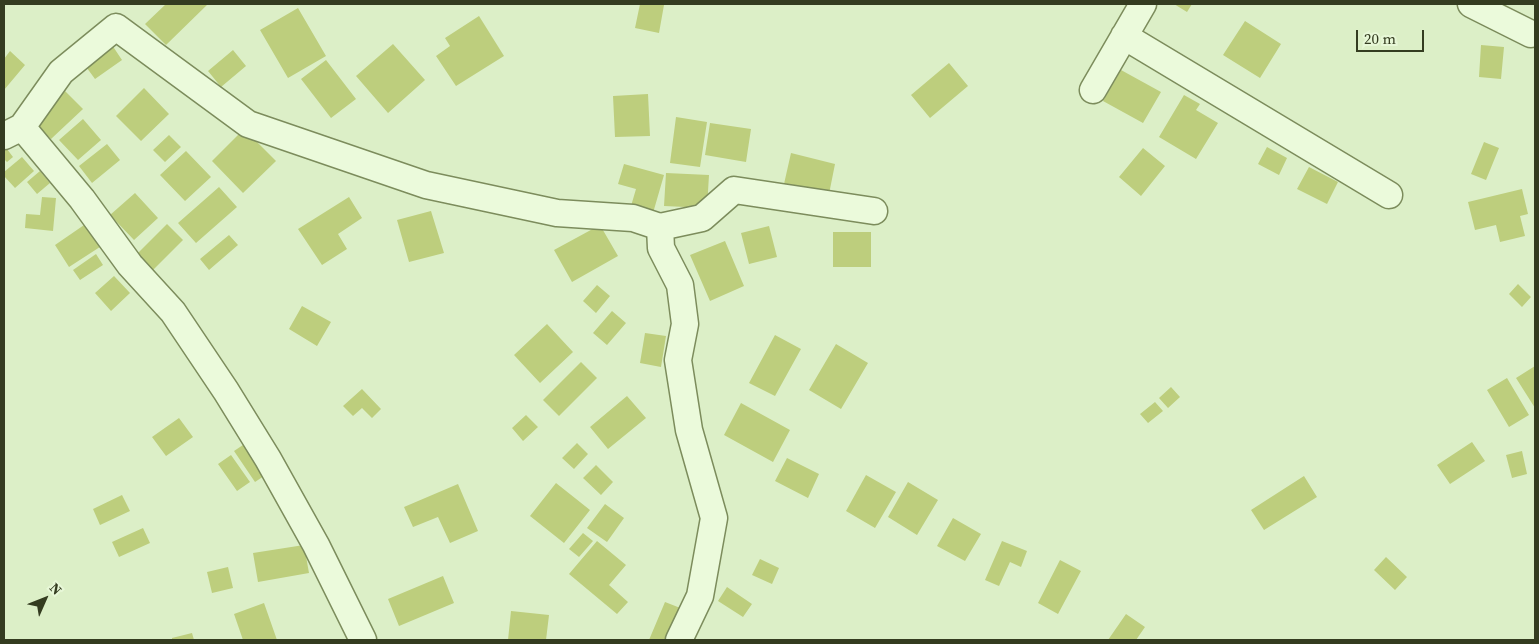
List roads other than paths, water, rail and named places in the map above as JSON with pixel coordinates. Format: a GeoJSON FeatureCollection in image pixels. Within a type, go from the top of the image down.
{"type":"FeatureCollection","features":[{"type":"Feature","properties":{"kind":"street"},"geometry":{"type":"LineString","coordinates":[[1093,90],[1143,4]]}},
{"type":"Feature","properties":{"kind":"street"},"geometry":{"type":"LineString","coordinates":[[1472,4],[1531,34]]}},
{"type":"Feature","properties":{"kind":"street"},"geometry":{"type":"LineString","coordinates":[[363,640],[316,545],[268,459],[226,391],[173,312],[130,265],[82,199],[13,131],[61,72],[116,27],[248,124],[426,185],[557,213],[634,218],[660,228],[702,218],[734,190],[874,211]]}},
{"type":"Feature","properties":{"kind":"street"},"geometry":{"type":"LineString","coordinates":[[1124,36],[1389,195]]}},
{"type":"Feature","properties":{"kind":"street"},"geometry":{"type":"LineString","coordinates":[[660,228],[661,248],[680,285],[685,324],[678,360],[689,430],[714,518],[700,596],[679,640]]}}]}
